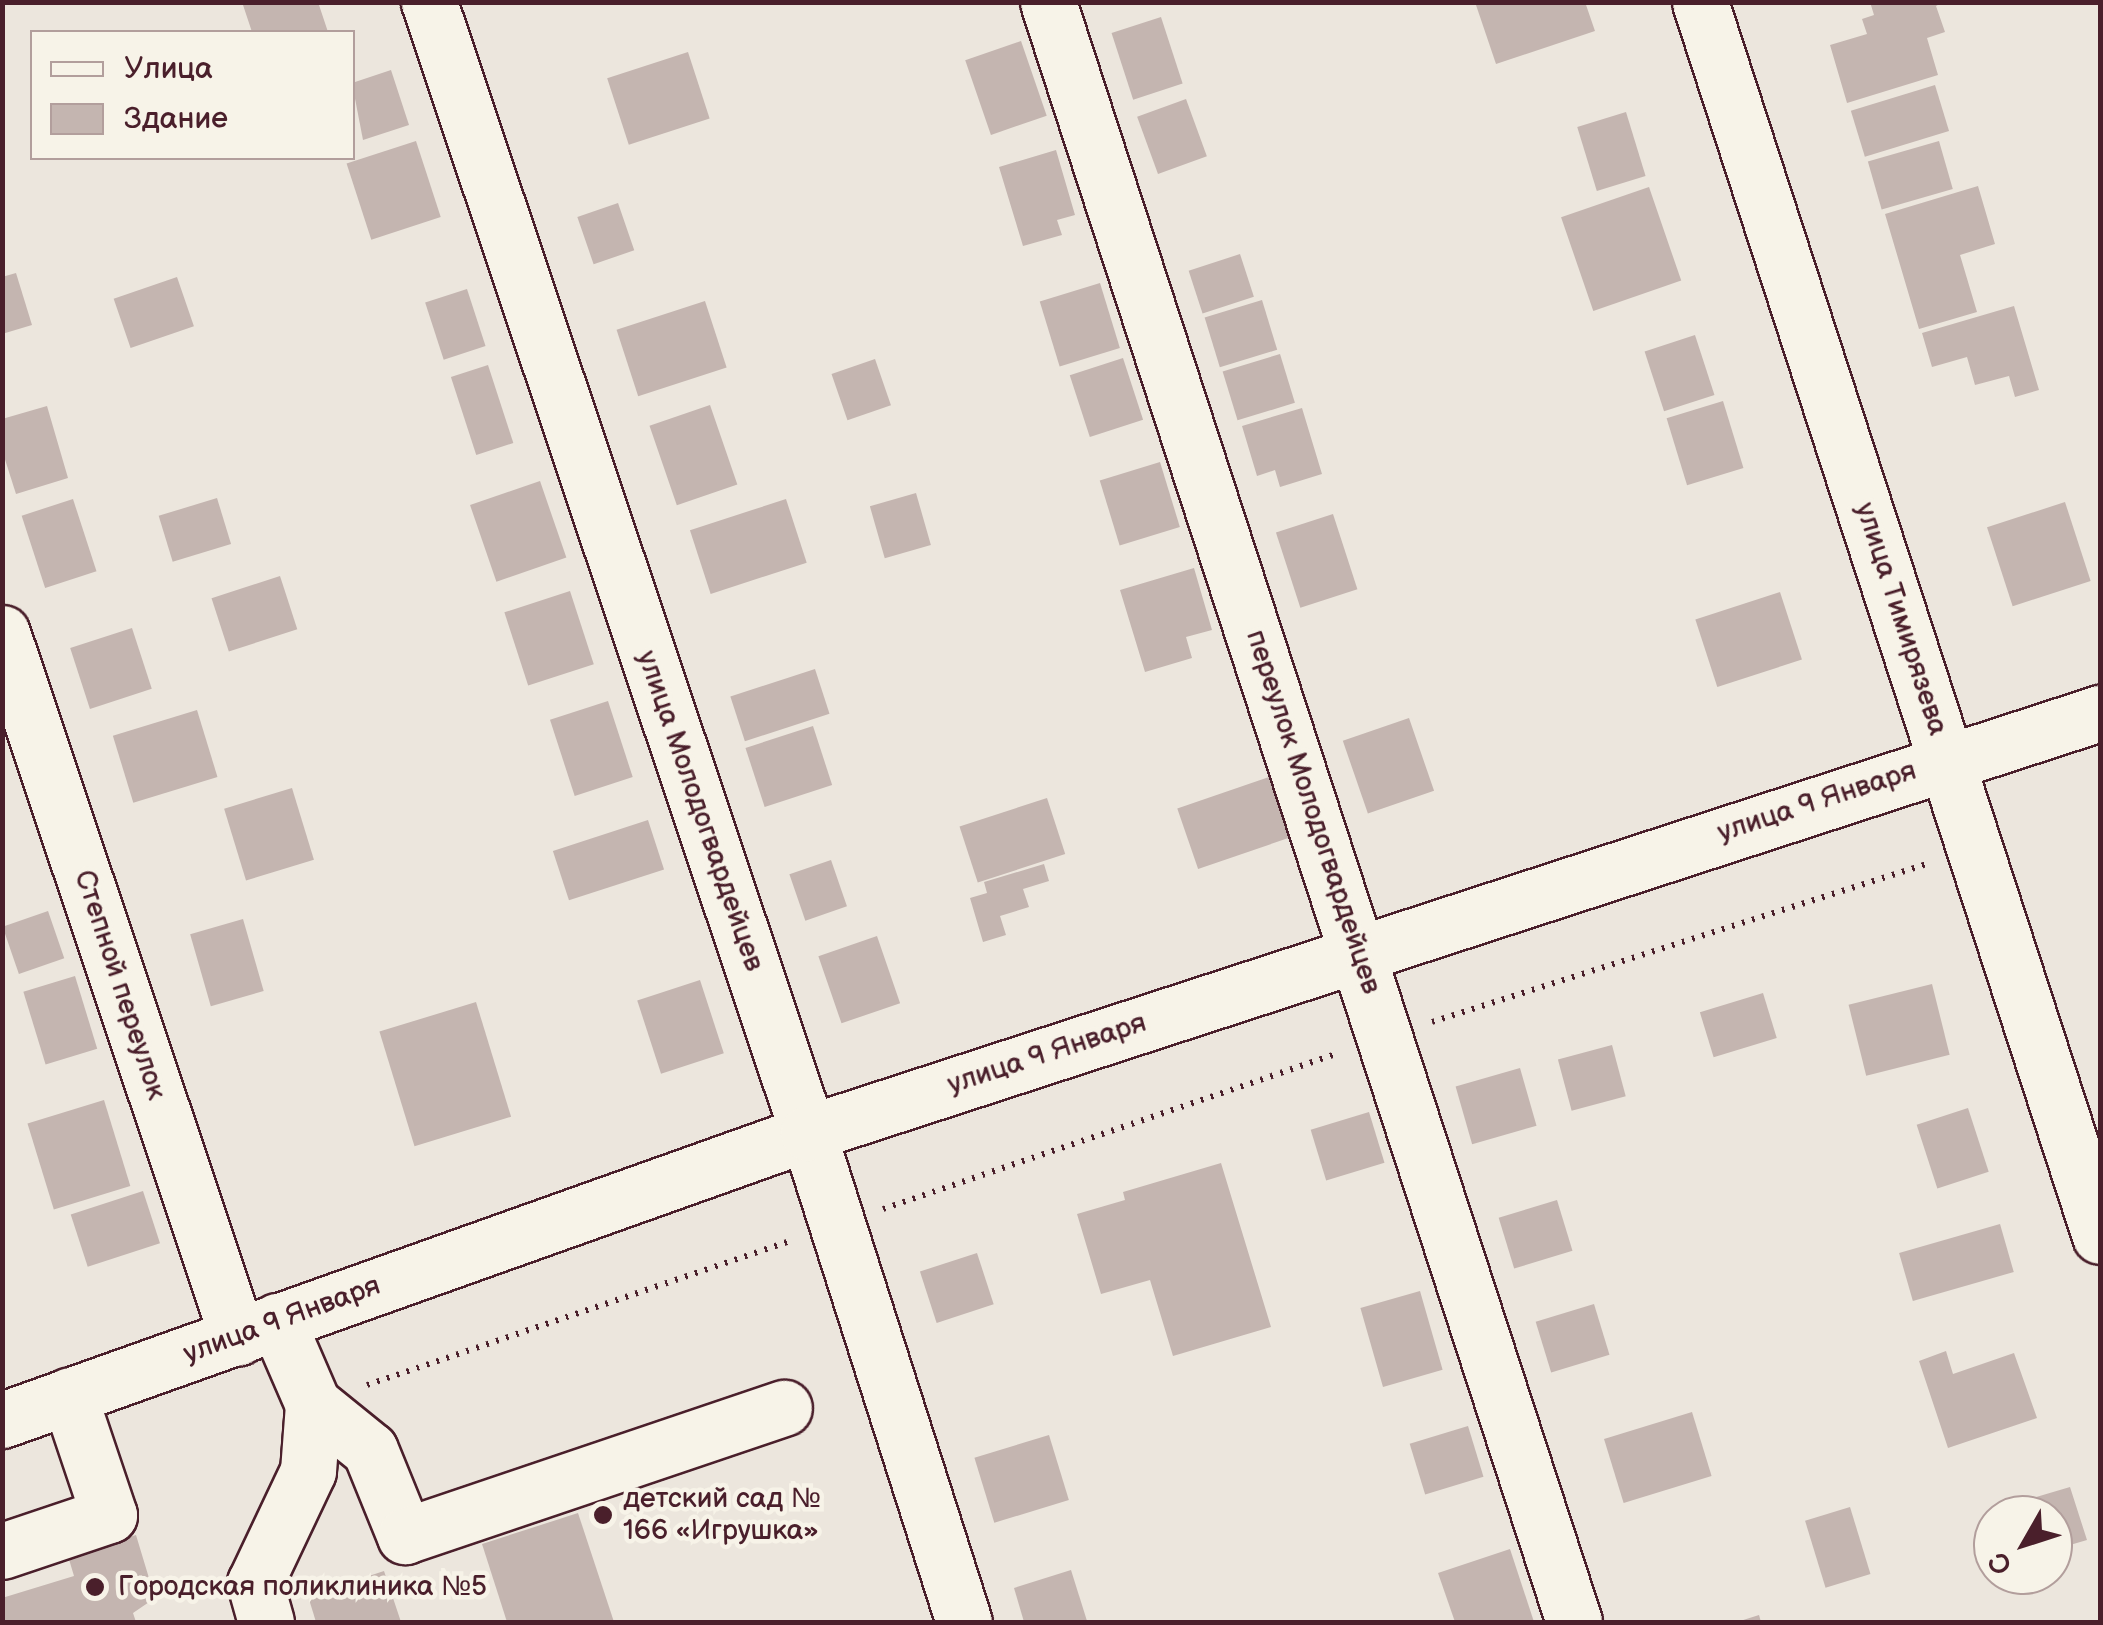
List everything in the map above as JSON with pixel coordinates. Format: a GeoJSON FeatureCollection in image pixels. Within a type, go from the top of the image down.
{"type":"FeatureCollection","features":[{"type":"Feature","properties":{"kind":"street","name":"улица Молодогвардейцев"},"geometry":{"type":"LineString","coordinates":[[429,2],[808,1133],[964,1622]]}},
{"type":"Feature","properties":{"kind":"street","name":"переулок Молодогвардейцев"},"geometry":{"type":"LineString","coordinates":[[1048,2],[1574,1622]]}},
{"type":"Feature","properties":{"kind":"street","name":"улица Тимирязева"},"geometry":{"type":"LineString","coordinates":[[1700,2],[2100,1236]]}},
{"type":"Feature","properties":{"kind":"street","name":"Степной переулок"},"geometry":{"type":"LineString","coordinates":[[2,633],[258,1329],[313,1404]]}},
{"type":"Feature","properties":{"kind":"street","name":"улица 9 Января"},"geometry":{"type":"LineString","coordinates":[[2,1420],[808,1133],[2100,713]]}},
{"type":"Feature","properties":{"kind":"street"},"geometry":{"type":"LineString","coordinates":[[2,1551],[109,1515],[70,1396]]}},
{"type":"Feature","properties":{"kind":"street"},"geometry":{"type":"LineString","coordinates":[[313,1404],[370,1450],[405,1536],[784,1408]]}},
{"type":"Feature","properties":{"kind":"street"},"geometry":{"type":"LineString","coordinates":[[266,1622],[255,1584],[308,1471],[313,1404]]}},
{"type":"Feature","properties":{"kind":"path"},"geometry":{"type":"LineString","coordinates":[[313,1404],[1386,1037],[1974,849]]}},
{"type":"Feature","properties":{"kind":"building"},"geometry":{"type":"Polygon","coordinates":[[[242,2],[318,2],[327,30],[251,30],[242,2]]]}},
{"type":"Feature","properties":{"kind":"building"},"geometry":{"type":"Polygon","coordinates":[[[1585,2],[1595,31],[1496,64],[1476,5],[1585,2]]]}},
{"type":"Feature","properties":{"kind":"building"},"geometry":{"type":"Polygon","coordinates":[[[1870,2],[1943,2],[1936,6],[1945,32],[1927,38],[1938,75],[1847,103],[1830,45],[1867,34],[1862,19],[1874,15],[1870,2]]]}},
{"type":"Feature","properties":{"kind":"building"},"geometry":{"type":"Polygon","coordinates":[[[1161,17],[1183,84],[1133,100],[1112,33],[1161,17]]]}},
{"type":"Feature","properties":{"kind":"building"},"geometry":{"type":"Polygon","coordinates":[[[1021,41],[1047,116],[991,135],[965,60],[1021,41]]]}},
{"type":"Feature","properties":{"kind":"building"},"geometry":{"type":"Polygon","coordinates":[[[688,52],[710,119],[629,145],[607,78],[688,52]]]}},
{"type":"Feature","properties":{"kind":"building"},"geometry":{"type":"Polygon","coordinates":[[[391,70],[409,125],[363,140],[355,82],[391,70]]]}},
{"type":"Feature","properties":{"kind":"building"},"geometry":{"type":"Polygon","coordinates":[[[1935,85],[1949,131],[1865,157],[1851,111],[1935,85]]]}},
{"type":"Feature","properties":{"kind":"building"},"geometry":{"type":"Polygon","coordinates":[[[1186,99],[1207,156],[1158,174],[1137,117],[1186,99]]]}},
{"type":"Feature","properties":{"kind":"building"},"geometry":{"type":"Polygon","coordinates":[[[1626,112],[1646,176],[1597,191],[1577,127],[1626,112]]]}},
{"type":"Feature","properties":{"kind":"building"},"geometry":{"type":"Polygon","coordinates":[[[416,141],[441,217],[371,240],[347,164],[416,141]]]}},
{"type":"Feature","properties":{"kind":"building"},"geometry":{"type":"Polygon","coordinates":[[[1939,141],[1953,189],[1882,209],[1868,161],[1939,141]]]}},
{"type":"Feature","properties":{"kind":"building"},"geometry":{"type":"Polygon","coordinates":[[[1056,150],[1075,215],[1057,220],[1062,235],[1023,246],[999,167],[1056,150]]]}},
{"type":"Feature","properties":{"kind":"building"},"geometry":{"type":"Polygon","coordinates":[[[1978,186],[1995,244],[1960,255],[1977,312],[1919,329],[1885,214],[1978,186]]]}},
{"type":"Feature","properties":{"kind":"building"},"geometry":{"type":"Polygon","coordinates":[[[1649,187],[1681,281],[1593,311],[1561,217],[1649,187]]]}},
{"type":"Feature","properties":{"kind":"building"},"geometry":{"type":"Polygon","coordinates":[[[618,203],[634,250],[594,264],[577,217],[618,203]]]}},
{"type":"Feature","properties":{"kind":"building"},"geometry":{"type":"Polygon","coordinates":[[[1240,254],[1254,297],[1203,313],[1189,271],[1240,254]]]}},
{"type":"Feature","properties":{"kind":"building"},"geometry":{"type":"Polygon","coordinates":[[[16,273],[32,325],[2,334],[2,277],[16,273]]]}},
{"type":"Feature","properties":{"kind":"building"},"geometry":{"type":"Polygon","coordinates":[[[177,277],[194,326],[131,348],[114,299],[177,277]]]}},
{"type":"Feature","properties":{"kind":"building"},"geometry":{"type":"Polygon","coordinates":[[[1100,283],[1120,348],[1060,366],[1040,301],[1100,283]]]}},
{"type":"Feature","properties":{"kind":"building"},"geometry":{"type":"Polygon","coordinates":[[[467,289],[486,346],[444,360],[425,303],[467,289]]]}},
{"type":"Feature","properties":{"kind":"building"},"geometry":{"type":"Polygon","coordinates":[[[1262,300],[1277,350],[1220,367],[1205,318],[1262,300]]]}},
{"type":"Feature","properties":{"kind":"building"},"geometry":{"type":"Polygon","coordinates":[[[705,301],[727,368],[638,396],[617,330],[705,301]]]}},
{"type":"Feature","properties":{"kind":"building"},"geometry":{"type":"Polygon","coordinates":[[[2014,306],[2039,390],[2015,397],[2009,376],[1975,385],[1967,357],[1932,367],[1922,333],[2014,306]]]}},
{"type":"Feature","properties":{"kind":"building"},"geometry":{"type":"Polygon","coordinates":[[[1695,335],[1714,395],[1664,411],[1645,351],[1695,335]]]}},
{"type":"Feature","properties":{"kind":"building"},"geometry":{"type":"Polygon","coordinates":[[[1280,354],[1295,403],[1238,420],[1223,372],[1280,354]]]}},
{"type":"Feature","properties":{"kind":"building"},"geometry":{"type":"Polygon","coordinates":[[[1123,358],[1143,420],[1090,437],[1070,375],[1123,358]]]}},
{"type":"Feature","properties":{"kind":"building"},"geometry":{"type":"Polygon","coordinates":[[[875,359],[891,405],[847,420],[832,374],[875,359]]]}},
{"type":"Feature","properties":{"kind":"building"},"geometry":{"type":"Polygon","coordinates":[[[488,365],[513,443],[476,455],[451,377],[488,365]]]}},
{"type":"Feature","properties":{"kind":"building"},"geometry":{"type":"Polygon","coordinates":[[[1723,401],[1743,468],[1687,485],[1667,418],[1723,401]]]}},
{"type":"Feature","properties":{"kind":"building"},"geometry":{"type":"Polygon","coordinates":[[[710,405],[737,484],[677,505],[649,426],[710,405]]]}},
{"type":"Feature","properties":{"kind":"building"},"geometry":{"type":"Polygon","coordinates":[[[47,406],[68,478],[16,494],[2,450],[2,419],[47,406]]]}},
{"type":"Feature","properties":{"kind":"building"},"geometry":{"type":"Polygon","coordinates":[[[1302,408],[1322,474],[1280,487],[1275,470],[1257,476],[1242,426],[1302,408]]]}},
{"type":"Feature","properties":{"kind":"building"},"geometry":{"type":"Polygon","coordinates":[[[1160,462],[1180,527],[1120,545],[1100,480],[1160,462]]]}},
{"type":"Feature","properties":{"kind":"building"},"geometry":{"type":"Polygon","coordinates":[[[540,481],[566,558],[496,582],[470,505],[540,481]]]}},
{"type":"Feature","properties":{"kind":"building"},"geometry":{"type":"Polygon","coordinates":[[[916,493],[931,545],[885,558],[870,506],[916,493]]]}},
{"type":"Feature","properties":{"kind":"building"},"geometry":{"type":"Polygon","coordinates":[[[217,498],[231,544],[173,562],[159,516],[217,498]]]}},
{"type":"Feature","properties":{"kind":"building"},"geometry":{"type":"Polygon","coordinates":[[[73,499],[96,571],[45,588],[22,516],[73,499]]]}},
{"type":"Feature","properties":{"kind":"building"},"geometry":{"type":"Polygon","coordinates":[[[786,499],[807,563],[711,594],[690,530],[786,499]]]}},
{"type":"Feature","properties":{"kind":"building"},"geometry":{"type":"Polygon","coordinates":[[[2065,502],[2091,581],[2013,606],[1987,527],[2065,502]]]}},
{"type":"Feature","properties":{"kind":"building"},"geometry":{"type":"Polygon","coordinates":[[[1333,514],[1357,589],[1300,608],[1276,533],[1333,514]]]}},
{"type":"Feature","properties":{"kind":"building"},"geometry":{"type":"Polygon","coordinates":[[[1194,568],[1212,630],[1186,637],[1192,658],[1145,672],[1120,590],[1194,568]]]}},
{"type":"Feature","properties":{"kind":"building"},"geometry":{"type":"Polygon","coordinates":[[[280,576],[297,629],[229,652],[212,598],[280,576]]]}},
{"type":"Feature","properties":{"kind":"building"},"geometry":{"type":"Polygon","coordinates":[[[570,591],[594,664],[528,686],[504,612],[570,591]]]}},
{"type":"Feature","properties":{"kind":"building"},"geometry":{"type":"Polygon","coordinates":[[[1780,592],[1802,660],[1717,687],[1695,620],[1780,592]]]}},
{"type":"Feature","properties":{"kind":"building"},"geometry":{"type":"Polygon","coordinates":[[[132,628],[152,689],[90,709],[70,648],[132,628]]]}},
{"type":"Feature","properties":{"kind":"building"},"geometry":{"type":"Polygon","coordinates":[[[815,669],[830,714],[745,741],[730,697],[815,669]]]}},
{"type":"Feature","properties":{"kind":"building"},"geometry":{"type":"Polygon","coordinates":[[[608,701],[633,777],[575,796],[550,720],[608,701]]]}},
{"type":"Feature","properties":{"kind":"building"},"geometry":{"type":"Polygon","coordinates":[[[197,710],[217,777],[133,803],[113,736],[197,710]]]}},
{"type":"Feature","properties":{"kind":"building"},"geometry":{"type":"Polygon","coordinates":[[[1409,718],[1434,791],[1368,814],[1343,741],[1409,718]]]}},
{"type":"Feature","properties":{"kind":"building"},"geometry":{"type":"Polygon","coordinates":[[[813,726],[832,785],[765,807],[745,748],[813,726]]]}},
{"type":"Feature","properties":{"kind":"building"},"geometry":{"type":"Polygon","coordinates":[[[1269,777],[1290,838],[1198,869],[1177,809],[1269,777]]]}},
{"type":"Feature","properties":{"kind":"building"},"geometry":{"type":"Polygon","coordinates":[[[292,788],[314,860],[246,880],[224,809],[292,788]]]}},
{"type":"Feature","properties":{"kind":"building"},"geometry":{"type":"Polygon","coordinates":[[[1047,798],[1065,854],[978,883],[960,826],[1047,798]]]}},
{"type":"Feature","properties":{"kind":"building"},"geometry":{"type":"Polygon","coordinates":[[[648,820],[664,869],[569,900],[553,851],[648,820]]]}},
{"type":"Feature","properties":{"kind":"building"},"geometry":{"type":"Polygon","coordinates":[[[831,860],[847,906],[805,921],[789,874],[831,860]]]}},
{"type":"Feature","properties":{"kind":"building"},"geometry":{"type":"Polygon","coordinates":[[[1044,864],[1049,881],[1023,889],[1029,907],[1000,916],[1006,935],[983,942],[970,898],[987,893],[984,882],[1044,864]]]}},
{"type":"Feature","properties":{"kind":"building"},"geometry":{"type":"Polygon","coordinates":[[[48,911],[64,958],[19,974],[3,927],[48,911]]]}},
{"type":"Feature","properties":{"kind":"building"},"geometry":{"type":"Polygon","coordinates":[[[243,919],[264,991],[211,1006],[190,934],[243,919]]]}},
{"type":"Feature","properties":{"kind":"building"},"geometry":{"type":"Polygon","coordinates":[[[877,936],[900,1003],[841,1023],[818,956],[877,936]]]}},
{"type":"Feature","properties":{"kind":"building"},"geometry":{"type":"Polygon","coordinates":[[[75,976],[97,1049],[46,1064],[23,992],[75,976]]]}},
{"type":"Feature","properties":{"kind":"building"},"geometry":{"type":"Polygon","coordinates":[[[700,980],[724,1053],[661,1074],[637,1000],[700,980]]]}},
{"type":"Feature","properties":{"kind":"building"},"geometry":{"type":"Polygon","coordinates":[[[1932,984],[1950,1055],[1866,1076],[1849,1005],[1932,984]]]}},
{"type":"Feature","properties":{"kind":"building"},"geometry":{"type":"Polygon","coordinates":[[[1763,993],[1777,1038],[1714,1057],[1700,1012],[1763,993]]]}},
{"type":"Feature","properties":{"kind":"building"},"geometry":{"type":"Polygon","coordinates":[[[476,1002],[511,1117],[414,1146],[379,1032],[476,1002]]]}},
{"type":"Feature","properties":{"kind":"building"},"geometry":{"type":"Polygon","coordinates":[[[1612,1045],[1626,1096],[1572,1111],[1558,1059],[1612,1045]]]}},
{"type":"Feature","properties":{"kind":"building"},"geometry":{"type":"Polygon","coordinates":[[[1520,1068],[1537,1126],[1472,1144],[1456,1086],[1520,1068]]]}},
{"type":"Feature","properties":{"kind":"building"},"geometry":{"type":"Polygon","coordinates":[[[104,1100],[130,1186],[54,1209],[27,1123],[104,1100]]]}},
{"type":"Feature","properties":{"kind":"building"},"geometry":{"type":"Polygon","coordinates":[[[1968,1108],[1989,1172],[1937,1188],[1917,1125],[1968,1108]]]}},
{"type":"Feature","properties":{"kind":"building"},"geometry":{"type":"Polygon","coordinates":[[[1369,1112],[1384,1163],[1326,1181],[1311,1130],[1369,1112]]]}},
{"type":"Feature","properties":{"kind":"building"},"geometry":{"type":"Polygon","coordinates":[[[1221,1163],[1271,1327],[1173,1356],[1150,1280],[1101,1294],[1077,1214],[1125,1200],[1123,1192],[1221,1163]]]}},
{"type":"Feature","properties":{"kind":"building"},"geometry":{"type":"Polygon","coordinates":[[[143,1191],[160,1243],[88,1267],[71,1214],[143,1191]]]}},
{"type":"Feature","properties":{"kind":"building"},"geometry":{"type":"Polygon","coordinates":[[[1557,1200],[1572,1251],[1514,1269],[1499,1218],[1557,1200]]]}},
{"type":"Feature","properties":{"kind":"building"},"geometry":{"type":"Polygon","coordinates":[[[2000,1224],[2014,1272],[1913,1301],[1899,1253],[2000,1224]]]}},
{"type":"Feature","properties":{"kind":"building"},"geometry":{"type":"Polygon","coordinates":[[[977,1253],[994,1304],[937,1323],[920,1272],[977,1253]]]}},
{"type":"Feature","properties":{"kind":"building"},"geometry":{"type":"Polygon","coordinates":[[[1420,1291],[1443,1370],[1383,1387],[1360,1308],[1420,1291]]]}},
{"type":"Feature","properties":{"kind":"building"},"geometry":{"type":"Polygon","coordinates":[[[1594,1304],[1609,1355],[1551,1373],[1536,1322],[1594,1304]]]}},
{"type":"Feature","properties":{"kind":"building"},"geometry":{"type":"Polygon","coordinates":[[[1946,1351],[1953,1374],[2014,1353],[2037,1418],[1948,1448],[1919,1361],[1946,1351]]]}},
{"type":"Feature","properties":{"kind":"building"},"geometry":{"type":"Polygon","coordinates":[[[1692,1412],[1712,1476],[1624,1503],[1604,1439],[1692,1412]]]}},
{"type":"Feature","properties":{"kind":"building"},"geometry":{"type":"Polygon","coordinates":[[[1468,1426],[1483,1477],[1425,1495],[1410,1444],[1468,1426]]]}},
{"type":"Feature","properties":{"kind":"building"},"geometry":{"type":"Polygon","coordinates":[[[1049,1435],[1069,1500],[994,1523],[974,1458],[1049,1435]]]}},
{"type":"Feature","properties":{"kind":"building"},"geometry":{"type":"Polygon","coordinates":[[[2070,1487],[2073,1495],[2043,1495],[2070,1487]]]}},
{"type":"Feature","properties":{"kind":"building"},"geometry":{"type":"Polygon","coordinates":[[[2073,1496],[2087,1540],[2073,1544],[2073,1496]]]}},
{"type":"Feature","properties":{"kind":"building"},"geometry":{"type":"Polygon","coordinates":[[[1850,1507],[1870,1574],[1826,1588],[1805,1521],[1850,1507]]]}},
{"type":"Feature","properties":{"kind":"building"},"geometry":{"type":"Polygon","coordinates":[[[578,1513],[614,1622],[507,1622],[482,1544],[578,1513]]]}},
{"type":"Feature","properties":{"kind":"building","name":"Городская поликлиника №5"},"geometry":{"type":"Polygon","coordinates":[[[136,1535],[155,1598],[133,1613],[136,1622],[2,1622],[2,1598],[74,1576],[68,1556],[136,1535]]]}},
{"type":"Feature","properties":{"kind":"building"},"geometry":{"type":"Polygon","coordinates":[[[1510,1549],[1534,1622],[1455,1622],[1438,1573],[1510,1549]]]}},
{"type":"Feature","properties":{"kind":"building"},"geometry":{"type":"Polygon","coordinates":[[[1071,1570],[1087,1621],[1024,1622],[1014,1588],[1071,1570]]]}},
{"type":"Feature","properties":{"kind":"building"},"geometry":{"type":"Polygon","coordinates":[[[384,1571],[401,1622],[316,1622],[308,1596],[384,1571]]]}},
{"type":"Feature","properties":{"kind":"building"},"geometry":{"type":"Polygon","coordinates":[[[1759,1615],[1761,1622],[1737,1622],[1759,1615]]]}},
{"type":"Feature","properties":{"kind":"place","name":"детский сад № 166 «Игрушка»"},"geometry":{"type":"Point","coordinates":[603,1515]}},
{"type":"Feature","properties":{"kind":"place","name":"Городская поликлиника №5"},"geometry":{"type":"Point","coordinates":[95,1587]}}]}
